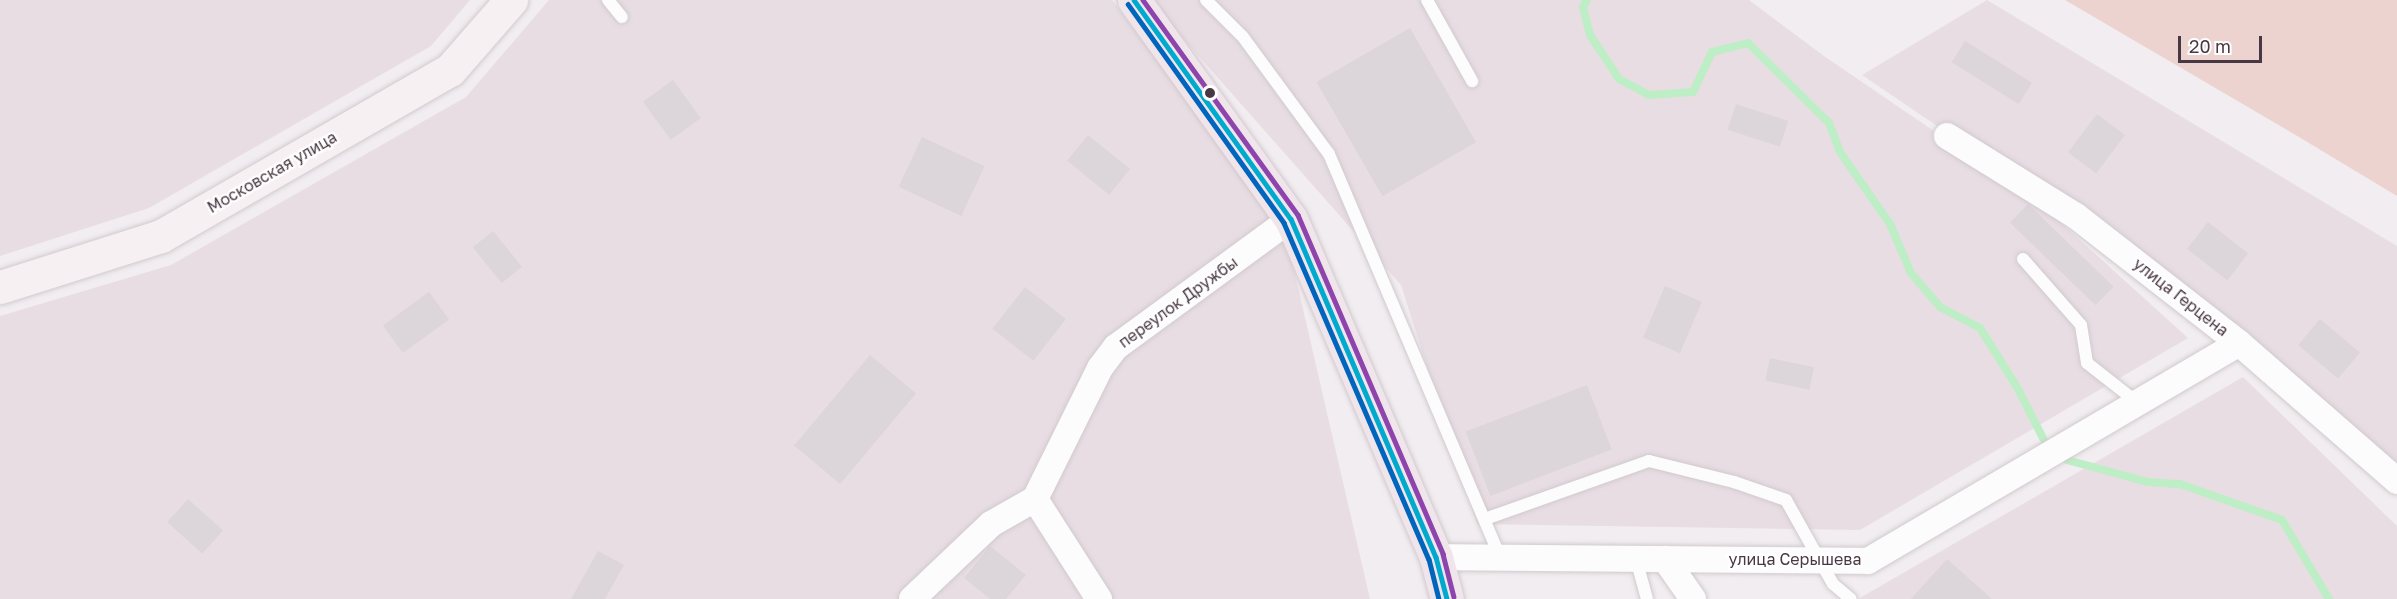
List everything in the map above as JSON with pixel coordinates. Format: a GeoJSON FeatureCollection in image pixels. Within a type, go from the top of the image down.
{"type":"FeatureCollection","features":[{"type":"Feature","properties":{"kind":"main road"},"geometry":{"type":"LineString","coordinates":[[1134,0],[1292,219],[1436,557],[1447,599]]}},
{"type":"Feature","properties":{"kind":"street","name":"Московская улица"},"geometry":{"type":"LineString","coordinates":[[0,287],[162,236],[450,70],[511,0]]}},
{"type":"Feature","properties":{"kind":"street","name":"улица Герцена"},"geometry":{"type":"LineString","coordinates":[[1947,136],[2076,216],[2240,343],[2397,481]]}},
{"type":"Feature","properties":{"kind":"street","name":"переулок Дружбы"},"geometry":{"type":"LineString","coordinates":[[1035,499],[1100,368],[1116,347],[1292,219]]}},
{"type":"Feature","properties":{"kind":"street","name":"улица Серышева"},"geometry":{"type":"LineString","coordinates":[[1436,557],[1868,561],[2240,343]]}},
{"type":"Feature","properties":{"kind":"street"},"geometry":{"type":"LineString","coordinates":[[912,599],[992,524],[1035,499],[1100,599]]}},
{"type":"Feature","properties":{"kind":"street"},"geometry":{"type":"LineString","coordinates":[[1665,559],[1693,599]]}},
{"type":"Feature","properties":{"kind":"lane"},"geometry":{"type":"LineString","coordinates":[[608,0],[622,16]]}},
{"type":"Feature","properties":{"kind":"lane"},"geometry":{"type":"LineString","coordinates":[[1206,0],[1243,37],[1329,154],[1500,557]]}},
{"type":"Feature","properties":{"kind":"lane"},"geometry":{"type":"LineString","coordinates":[[1427,0],[1472,81]]}},
{"type":"Feature","properties":{"kind":"lane"},"geometry":{"type":"LineString","coordinates":[[2023,259],[2081,325],[2088,363],[2139,403]]}},
{"type":"Feature","properties":{"kind":"lane"},"geometry":{"type":"LineString","coordinates":[[1485,519],[1649,461],[1734,482],[1786,500],[1833,584],[1851,599]]}},
{"type":"Feature","properties":{"kind":"lane"},"geometry":{"type":"LineString","coordinates":[[1636,559],[1647,599]]}},
{"type":"Feature","properties":{"kind":"shaded area"},"geometry":{"type":"Polygon","coordinates":[[[0,0],[470,0],[431,46],[149,208],[0,256],[0,0]]]}},
{"type":"Feature","properties":{"kind":"shaded area"},"geometry":{"type":"Polygon","coordinates":[[[549,0],[1112,0],[1285,231],[1370,599],[0,599],[0,316],[171,265],[466,97],[549,0]]]}},
{"type":"Feature","properties":{"kind":"shaded area"},"geometry":{"type":"Polygon","coordinates":[[[1149,0],[1749,0],[1824,56],[2038,202],[2188,338],[1860,530],[1477,524],[1401,285],[1149,0]]]}},
{"type":"Feature","properties":{"kind":"shaded area"},"geometry":{"type":"Polygon","coordinates":[[[1987,0],[2397,246],[2397,487],[2266,349],[1862,75],[1987,0]]]}},
{"type":"Feature","properties":{"kind":"shaded area"},"geometry":{"type":"Polygon","coordinates":[[[2065,0],[2397,0],[2397,196],[2299,137],[2065,0]]]}},
{"type":"Feature","properties":{"kind":"shaded area"},"geometry":{"type":"Polygon","coordinates":[[[2243,377],[2397,526],[2397,599],[1858,599],[2243,377]]]}},
{"type":"Feature","properties":{"kind":"building"},"geometry":{"type":"Polygon","coordinates":[[[1410,28],[1476,142],[1382,196],[1316,82],[1410,28]]]}},
{"type":"Feature","properties":{"kind":"building"},"geometry":{"type":"Polygon","coordinates":[[[1965,41],[2032,83],[2019,104],[1952,62],[1965,41]]]}},
{"type":"Feature","properties":{"kind":"building"},"geometry":{"type":"Polygon","coordinates":[[[673,80],[701,118],[671,140],[643,102],[673,80]]]}},
{"type":"Feature","properties":{"kind":"building"},"geometry":{"type":"Polygon","coordinates":[[[1736,104],[1788,121],[1780,147],[1728,130],[1736,104]]]}},
{"type":"Feature","properties":{"kind":"building"},"geometry":{"type":"Polygon","coordinates":[[[2097,114],[2125,135],[2096,173],[2068,152],[2097,114]]]}},
{"type":"Feature","properties":{"kind":"building"},"geometry":{"type":"Polygon","coordinates":[[[1088,135],[1130,169],[1109,195],[1067,161],[1088,135]]]}},
{"type":"Feature","properties":{"kind":"building"},"geometry":{"type":"Polygon","coordinates":[[[922,137],[985,166],[961,216],[899,187],[922,137]]]}},
{"type":"Feature","properties":{"kind":"building"},"geometry":{"type":"Polygon","coordinates":[[[2028,204],[2114,287],[2096,305],[2010,223],[2028,204]]]}},
{"type":"Feature","properties":{"kind":"building"},"geometry":{"type":"Polygon","coordinates":[[[2208,222],[2248,253],[2227,280],[2187,249],[2208,222]]]}},
{"type":"Feature","properties":{"kind":"building"},"geometry":{"type":"Polygon","coordinates":[[[493,231],[522,267],[502,283],[473,247],[493,231]]]}},
{"type":"Feature","properties":{"kind":"building"},"geometry":{"type":"Polygon","coordinates":[[[1665,286],[1702,302],[1680,353],[1643,338],[1665,286]]]}},
{"type":"Feature","properties":{"kind":"building"},"geometry":{"type":"Polygon","coordinates":[[[1025,287],[1066,319],[1033,361],[992,329],[1025,287]]]}},
{"type":"Feature","properties":{"kind":"building"},"geometry":{"type":"Polygon","coordinates":[[[429,292],[449,320],[403,353],[383,326],[429,292]]]}},
{"type":"Feature","properties":{"kind":"building"},"geometry":{"type":"Polygon","coordinates":[[[2320,319],[2360,352],[2338,378],[2298,345],[2320,319]]]}},
{"type":"Feature","properties":{"kind":"building"},"geometry":{"type":"Polygon","coordinates":[[[870,355],[916,394],[840,484],[794,445],[870,355]]]}},
{"type":"Feature","properties":{"kind":"building"},"geometry":{"type":"Polygon","coordinates":[[[1770,358],[1814,367],[1809,390],[1765,380],[1770,358]]]}},
{"type":"Feature","properties":{"kind":"building"},"geometry":{"type":"Polygon","coordinates":[[[1587,385],[1612,449],[1490,496],[1466,432],[1587,385]]]}},
{"type":"Feature","properties":{"kind":"building"},"geometry":{"type":"Polygon","coordinates":[[[188,499],[223,530],[202,553],[167,522],[188,499]]]}},
{"type":"Feature","properties":{"kind":"building"},"geometry":{"type":"Polygon","coordinates":[[[990,546],[1026,575],[1006,599],[990,599],[964,578],[990,546]]]}},
{"type":"Feature","properties":{"kind":"building"},"geometry":{"type":"Polygon","coordinates":[[[598,551],[624,565],[605,599],[571,599],[598,551]]]}},
{"type":"Feature","properties":{"kind":"building"},"geometry":{"type":"Polygon","coordinates":[[[1947,559],[1992,599],[1911,599],[1947,559]]]}},
{"type":"Feature","properties":{"kind":"waterway"},"geometry":{"type":"LineString","coordinates":[[1587,0],[1583,7],[1590,35],[1619,79],[1649,95],[1693,92],[1712,52],[1748,43],[1829,123],[1840,152],[1890,224],[1911,273],[1940,307],[1980,328],[2017,387],[2045,442]]}},
{"type":"Feature","properties":{"kind":"waterway"},"geometry":{"type":"LineString","coordinates":[[2067,460],[2148,482],[2180,484],[2282,520],[2329,599]]}},
{"type":"Feature","properties":{"kind":"transit line"},"geometry":{"type":"LineString","coordinates":[[1134,0],[1291,219],[1436,557],[1447,599]]}},
{"type":"Feature","properties":{"kind":"transit line"},"geometry":{"type":"LineString","coordinates":[[1143,0],[1298,215],[1443,554],[1454,597]]}},
{"type":"Feature","properties":{"kind":"transit line"},"geometry":{"type":"LineString","coordinates":[[1128,4],[1284,223],[1429,559],[1439,599]]}}]}
